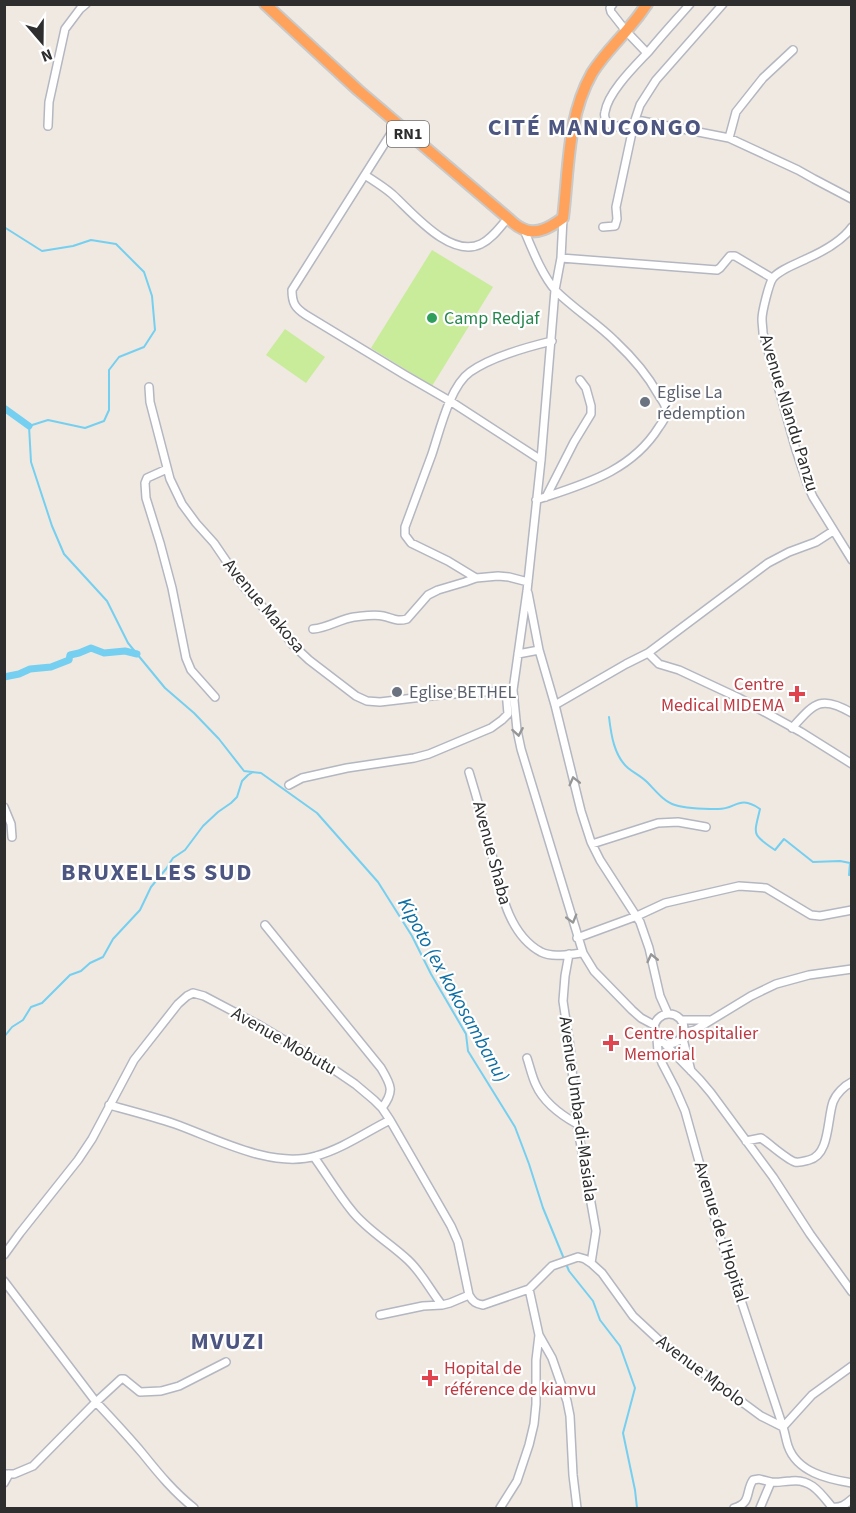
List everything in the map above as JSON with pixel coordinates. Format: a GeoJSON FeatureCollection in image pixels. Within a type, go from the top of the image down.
{"type":"FeatureCollection","features":[{"type":"Feature","properties":{"kind":"highway","name":"RN1"},"geometry":{"type":"LineString","coordinates":[[265,4],[397,124],[524,230]]}},
{"type":"Feature","properties":{"kind":"highway"},"geometry":{"type":"LineString","coordinates":[[524,230],[545,229],[563,218],[568,160],[582,95],[592,73],[609,48],[647,4]]}},
{"type":"Feature","properties":{"kind":"street"},"geometry":{"type":"LineString","coordinates":[[48,126],[49,102],[65,29],[86,4]]}},
{"type":"Feature","properties":{"kind":"street"},"geometry":{"type":"LineString","coordinates":[[613,4],[610,8],[611,12],[647,53]]}},
{"type":"Feature","properties":{"kind":"street"},"geometry":{"type":"LineString","coordinates":[[690,4],[623,80],[609,100],[605,112],[605,119],[608,123],[614,127],[642,121],[652,122],[729,138],[798,170],[852,199]]}},
{"type":"Feature","properties":{"kind":"street"},"geometry":{"type":"LineString","coordinates":[[603,227],[615,226],[616,207],[640,105],[656,80],[723,4]]}},
{"type":"Feature","properties":{"kind":"street"},"geometry":{"type":"LineString","coordinates":[[729,138],[736,112],[763,78],[793,50]]}},
{"type":"Feature","properties":{"kind":"street"},"geometry":{"type":"LineString","coordinates":[[397,124],[292,290],[292,301],[297,309],[306,315],[450,401],[542,460]]}},
{"type":"Feature","properties":{"kind":"street"},"geometry":{"type":"LineString","coordinates":[[365,175],[390,192],[432,232],[447,242],[460,246],[473,247],[482,244],[508,218]]}},
{"type":"Feature","properties":{"kind":"street"},"geometry":{"type":"LineString","coordinates":[[289,785],[302,778],[347,768],[422,756],[491,728],[508,714],[509,690],[518,654],[527,591],[542,460],[563,218]]}},
{"type":"Feature","properties":{"kind":"street"},"geometry":{"type":"LineString","coordinates":[[561,258],[717,270],[730,256],[735,256],[772,278],[839,240],[852,226]]}},
{"type":"Feature","properties":{"kind":"street"},"geometry":{"type":"LineString","coordinates":[[524,230],[555,290],[614,340],[635,362],[651,381],[665,407],[666,418],[654,437],[637,454],[599,479],[536,500]]}},
{"type":"Feature","properties":{"kind":"street","name":"Avenue Nlandu Panzu"},"geometry":{"type":"LineString","coordinates":[[772,278],[762,318],[764,333],[796,450],[808,486],[850,556]]}},
{"type":"Feature","properties":{"kind":"street"},"geometry":{"type":"LineString","coordinates":[[476,578],[411,543],[405,535],[405,527],[450,401],[461,381],[470,372],[501,357],[552,341]]}},
{"type":"Feature","properties":{"kind":"street"},"geometry":{"type":"LineString","coordinates":[[546,497],[591,414],[586,388],[580,380]]}},
{"type":"Feature","properties":{"kind":"street","name":"Avenue Makosa"},"geometry":{"type":"LineString","coordinates":[[149,387],[150,402],[167,469],[173,488],[182,504],[244,587],[272,617],[293,645],[321,670],[356,696],[368,701],[380,702],[509,690]]}},
{"type":"Feature","properties":{"kind":"street"},"geometry":{"type":"LineString","coordinates":[[167,469],[147,478],[146,498],[172,588],[186,658],[191,670],[215,697]]}},
{"type":"Feature","properties":{"kind":"street"},"geometry":{"type":"LineString","coordinates":[[555,705],[648,653],[768,563],[816,542],[833,531]]}},
{"type":"Feature","properties":{"kind":"street"},"geometry":{"type":"LineString","coordinates":[[313,629],[324,628],[340,620],[351,618],[384,616],[394,620],[407,619],[428,595],[476,578],[498,576],[528,582]]}},
{"type":"Feature","properties":{"kind":"street"},"geometry":{"type":"LineString","coordinates":[[527,591],[539,650],[581,811],[600,860],[637,916],[646,936],[660,996],[668,1014]]}},
{"type":"Feature","properties":{"kind":"street"},"geometry":{"type":"LineString","coordinates":[[518,654],[539,650]]}},
{"type":"Feature","properties":{"kind":"street"},"geometry":{"type":"LineString","coordinates":[[648,653],[659,664],[679,670],[739,698],[852,764]]}},
{"type":"Feature","properties":{"kind":"street"},"geometry":{"type":"LineString","coordinates":[[509,690],[521,749],[583,953],[594,971],[632,1010],[640,1018],[654,1025]]}},
{"type":"Feature","properties":{"kind":"street"},"geometry":{"type":"LineString","coordinates":[[792,728],[807,712],[823,702],[852,712]]}},
{"type":"Feature","properties":{"kind":"street","name":"Avenue Shaba"},"geometry":{"type":"LineString","coordinates":[[469,772],[502,897],[518,930],[533,946],[546,954],[583,953]]}},
{"type":"Feature","properties":{"kind":"street"},"geometry":{"type":"LineString","coordinates":[[4,807],[12,837]]}},
{"type":"Feature","properties":{"kind":"street"},"geometry":{"type":"LineString","coordinates":[[592,844],[658,823],[678,822],[706,828]]}},
{"type":"Feature","properties":{"kind":"street"},"geometry":{"type":"LineString","coordinates":[[577,938],[665,903],[739,886],[766,888],[811,915],[820,916],[852,910]]}},
{"type":"Feature","properties":{"kind":"street"},"geometry":{"type":"LineString","coordinates":[[266,925],[390,1082],[390,1097],[382,1108]]}},
{"type":"Feature","properties":{"kind":"street","name":"Avenue Umba-di-Masiala"},"geometry":{"type":"LineString","coordinates":[[569,954],[563,1001],[577,1124],[596,1231],[591,1263]]}},
{"type":"Feature","properties":{"kind":"street"},"geometry":{"type":"LineString","coordinates":[[665,1044],[675,1042],[683,1034],[691,1032],[751,996],[776,984],[809,975],[852,969]]}},
{"type":"Feature","properties":{"kind":"street","name":"Avenue Mobutu"},"geometry":{"type":"LineString","coordinates":[[4,1255],[87,1146],[134,1060],[178,1004],[193,993],[204,996],[259,1024],[333,1069],[355,1084],[382,1108],[451,1226],[458,1242],[469,1295]]}},
{"type":"Feature","properties":{"kind":"street"},"geometry":{"type":"LineString","coordinates":[[690,1071],[681,1020],[668,1014],[662,1015],[654,1025],[654,1035],[665,1044],[690,1071],[700,1080],[773,1177],[810,1234],[850,1289]]}},
{"type":"Feature","properties":{"kind":"street"},"geometry":{"type":"LineString","coordinates":[[681,1020],[711,1020]]}},
{"type":"Feature","properties":{"kind":"street","name":"Avenue de l'Hopital"},"geometry":{"type":"LineString","coordinates":[[657,1039],[662,1063],[685,1111],[720,1237],[783,1427]]}},
{"type":"Feature","properties":{"kind":"street"},"geometry":{"type":"LineString","coordinates":[[527,1058],[536,1086],[544,1098],[556,1111],[577,1124]]}},
{"type":"Feature","properties":{"kind":"street"},"geometry":{"type":"LineString","coordinates":[[746,1141],[760,1138],[798,1163],[813,1159],[823,1149],[833,1101],[841,1090],[852,1082]]}},
{"type":"Feature","properties":{"kind":"street"},"geometry":{"type":"LineString","coordinates":[[110,1105],[176,1125],[268,1158],[314,1157],[390,1120]]}},
{"type":"Feature","properties":{"kind":"street"},"geometry":{"type":"LineString","coordinates":[[314,1157],[352,1211],[420,1272],[442,1305]]}},
{"type":"Feature","properties":{"kind":"street","name":"Avenue Mpolo"},"geometry":{"type":"LineString","coordinates":[[529,1289],[552,1266],[578,1257],[591,1263],[602,1273],[633,1316],[662,1343],[761,1416],[783,1427]]}},
{"type":"Feature","properties":{"kind":"street"},"geometry":{"type":"LineString","coordinates":[[4,1281],[96,1402],[165,1482],[194,1509]]}},
{"type":"Feature","properties":{"kind":"street"},"geometry":{"type":"LineString","coordinates":[[380,1315],[423,1306],[442,1305],[469,1295],[477,1305],[483,1305],[529,1289],[539,1335],[552,1358],[569,1408],[577,1509]]}},
{"type":"Feature","properties":{"kind":"street"},"geometry":{"type":"LineString","coordinates":[[500,1509],[517,1481],[530,1445],[536,1404],[536,1360],[539,1335]]}},
{"type":"Feature","properties":{"kind":"street"},"geometry":{"type":"LineString","coordinates":[[5,1482],[7,1474],[14,1474],[33,1466],[121,1379],[140,1392],[161,1391],[178,1386],[226,1362]]}},
{"type":"Feature","properties":{"kind":"street"},"geometry":{"type":"LineString","coordinates":[[852,1366],[812,1395],[783,1427],[792,1455],[800,1464],[828,1479],[852,1483]]}},
{"type":"Feature","properties":{"kind":"street"},"geometry":{"type":"LineString","coordinates":[[734,1509],[746,1502],[749,1485],[753,1480],[759,1479],[778,1483],[795,1480],[813,1485],[832,1507],[840,1508],[852,1498]]}},
{"type":"Feature","properties":{"kind":"street"},"geometry":{"type":"LineString","coordinates":[[760,1509],[771,1482]]}},
{"type":"Feature","properties":{"kind":"green space","name":"Camp Redjaf"},"geometry":{"type":"Polygon","coordinates":[[[432,250],[493,287],[432,386],[371,348],[432,250]]]}},
{"type":"Feature","properties":{"kind":"green space"},"geometry":{"type":"Polygon","coordinates":[[[285,329],[325,357],[306,383],[266,355],[285,329]]]}},
{"type":"Feature","properties":{"kind":"waterway","name":"Kipoto (ex kokosambanu)"},"geometry":{"type":"LineString","coordinates":[[4,227],[42,251],[73,246],[91,240],[116,244],[144,272],[152,296],[155,330],[144,347],[119,357],[109,370],[109,410],[104,421],[85,428],[48,420],[29,426],[31,462],[52,526],[64,554],[107,601],[128,643],[165,688],[219,739],[244,771],[261,773],[317,813],[378,882],[412,936],[466,1034],[468,1051],[515,1127],[543,1208],[569,1271],[593,1301],[600,1320],[620,1346],[635,1388],[623,1433],[637,1508]]}},
{"type":"Feature","properties":{"kind":"waterway"},"geometry":{"type":"LineString","coordinates":[[4,408],[29,426]]}},
{"type":"Feature","properties":{"kind":"waterway"},"geometry":{"type":"LineString","coordinates":[[4,677],[30,669],[51,667],[69,660],[70,655],[91,648],[104,653],[125,651],[137,654]]}},
{"type":"Feature","properties":{"kind":"waterway"},"geometry":{"type":"LineString","coordinates":[[609,717],[614,744],[623,763],[667,801],[680,806],[701,809],[723,809],[742,803],[753,805],[760,809],[756,833],[767,845],[775,850],[784,839],[813,862],[850,863],[849,875],[852,875]]}},
{"type":"Feature","properties":{"kind":"waterway"},"geometry":{"type":"LineString","coordinates":[[4,1037],[12,1027],[23,1020],[31,1007],[42,1003],[70,975],[103,957],[113,939],[140,910],[151,887],[173,858],[185,850],[203,826],[237,797],[242,781],[253,772]]}},
{"type":"Feature","properties":{"kind":"place","name":"Camp Redjaf"},"geometry":{"type":"Point","coordinates":[432,318]}},
{"type":"Feature","properties":{"kind":"place","name":"Eglise La rédemption"},"geometry":{"type":"Point","coordinates":[645,402]}},
{"type":"Feature","properties":{"kind":"place","name":"Eglise BETHEL"},"geometry":{"type":"Point","coordinates":[397,692]}},
{"type":"Feature","properties":{"kind":"place","name":"Centre Medical MIDEMA"},"geometry":{"type":"Point","coordinates":[797,694]}},
{"type":"Feature","properties":{"kind":"place","name":"Centre hospitalier Memorial"},"geometry":{"type":"Point","coordinates":[611,1043]}},
{"type":"Feature","properties":{"kind":"place","name":"Hopital de référence de kiamvu"},"geometry":{"type":"Point","coordinates":[430,1378]}},
{"type":"Feature","properties":{"kind":"district","name":"CITÉ MANUCONGO"},"geometry":{"type":"Point","coordinates":[595,127]}},
{"type":"Feature","properties":{"kind":"district","name":"BRUXELLES SUD"},"geometry":{"type":"Point","coordinates":[157,872]}},
{"type":"Feature","properties":{"kind":"district","name":"MVUZI"},"geometry":{"type":"Point","coordinates":[228,1341]}}]}
